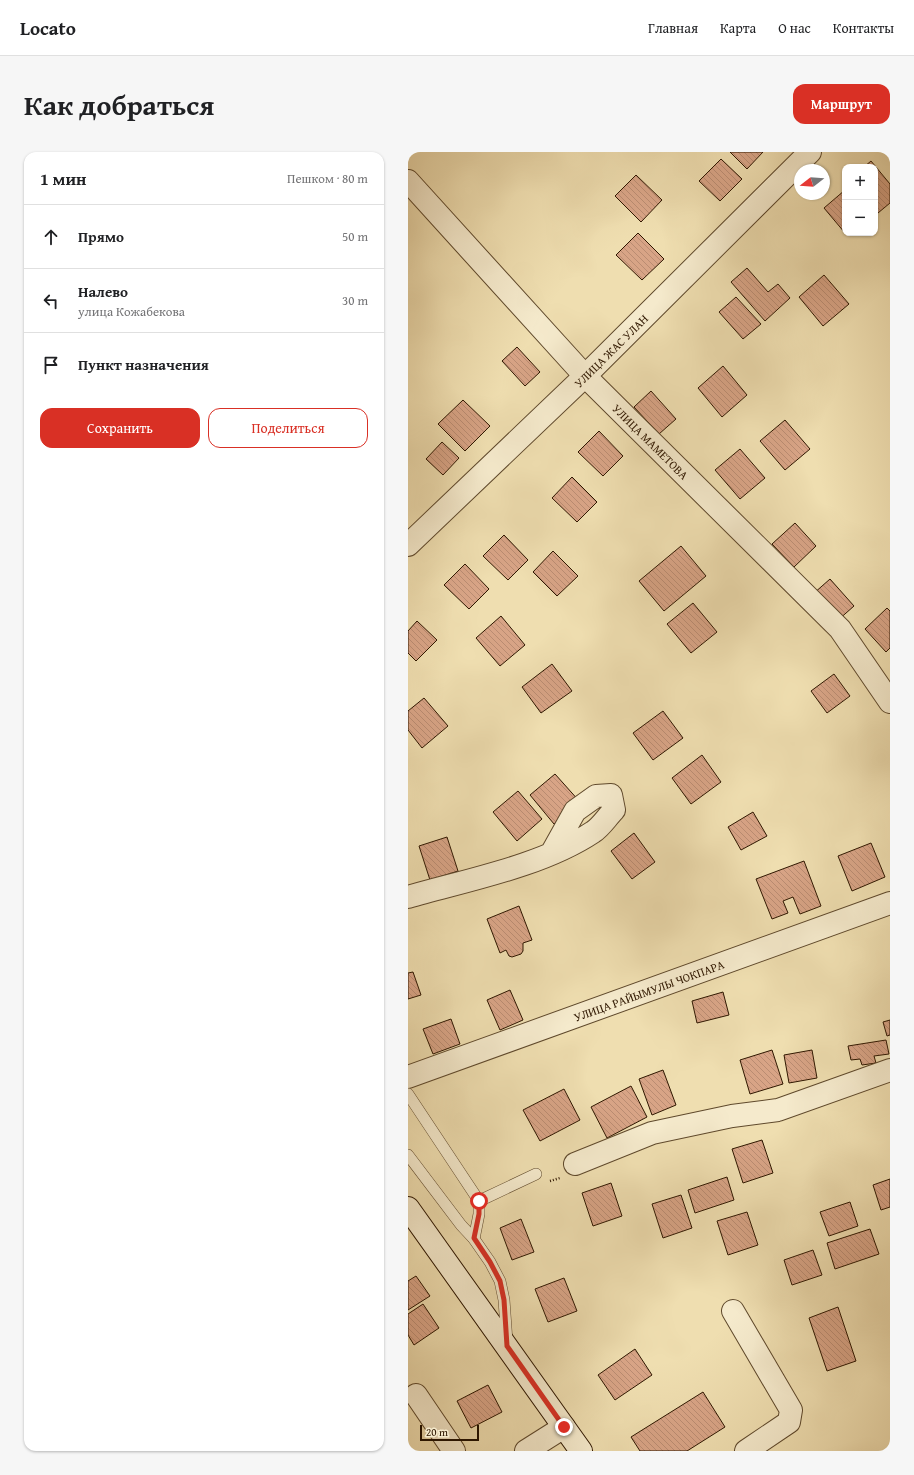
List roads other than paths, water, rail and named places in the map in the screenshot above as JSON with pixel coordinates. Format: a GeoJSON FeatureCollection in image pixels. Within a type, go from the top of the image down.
{"type":"FeatureCollection","features":[{"type":"Feature","properties":{"kind":"street","name":"УЛИЦА ЖАС УЛАН"},"geometry":{"type":"LineString","coordinates":[[408,546],[585,376],[810,152]]}},
{"type":"Feature","properties":{"kind":"street","name":"УЛИЦА МАМЕТОВА"},"geometry":{"type":"LineString","coordinates":[[408,181],[585,376],[840,629],[890,702]]}},
{"type":"Feature","properties":{"kind":"street"},"geometry":{"type":"LineString","coordinates":[[408,897],[519,865],[550,854]]}},
{"type":"Feature","properties":{"kind":"street","name":"УЛИЦА РАЙЫМУЛЫ ЧОКПАРА"},"geometry":{"type":"LineString","coordinates":[[408,1077],[890,903]]}},
{"type":"Feature","properties":{"kind":"street"},"geometry":{"type":"LineString","coordinates":[[575,1164],[652,1133],[732,1116],[778,1110],[890,1070]]}},
{"type":"Feature","properties":{"kind":"street"},"geometry":{"type":"LineString","coordinates":[[408,1208],[581,1451]]}},
{"type":"Feature","properties":{"kind":"street"},"geometry":{"type":"LineString","coordinates":[[733,1311],[791,1410],[789,1422],[746,1451]]}},
{"type":"Feature","properties":{"kind":"street"},"geometry":{"type":"LineString","coordinates":[[416,1395],[454,1451]]}},
{"type":"Feature","properties":{"kind":"street"},"geometry":{"type":"LineString","coordinates":[[526,1451],[564,1427]]}},
{"type":"Feature","properties":{"kind":"lane"},"geometry":{"type":"LineString","coordinates":[[408,1094],[479,1201],[479,1214],[474,1238]]}},
{"type":"Feature","properties":{"kind":"lane"},"geometry":{"type":"LineString","coordinates":[[408,1155],[460,1225],[474,1238],[490,1262],[500,1281],[504,1300],[507,1346]]}},
{"type":"Feature","properties":{"kind":"lane"},"geometry":{"type":"LineString","coordinates":[[479,1201],[536,1174]]}}]}
